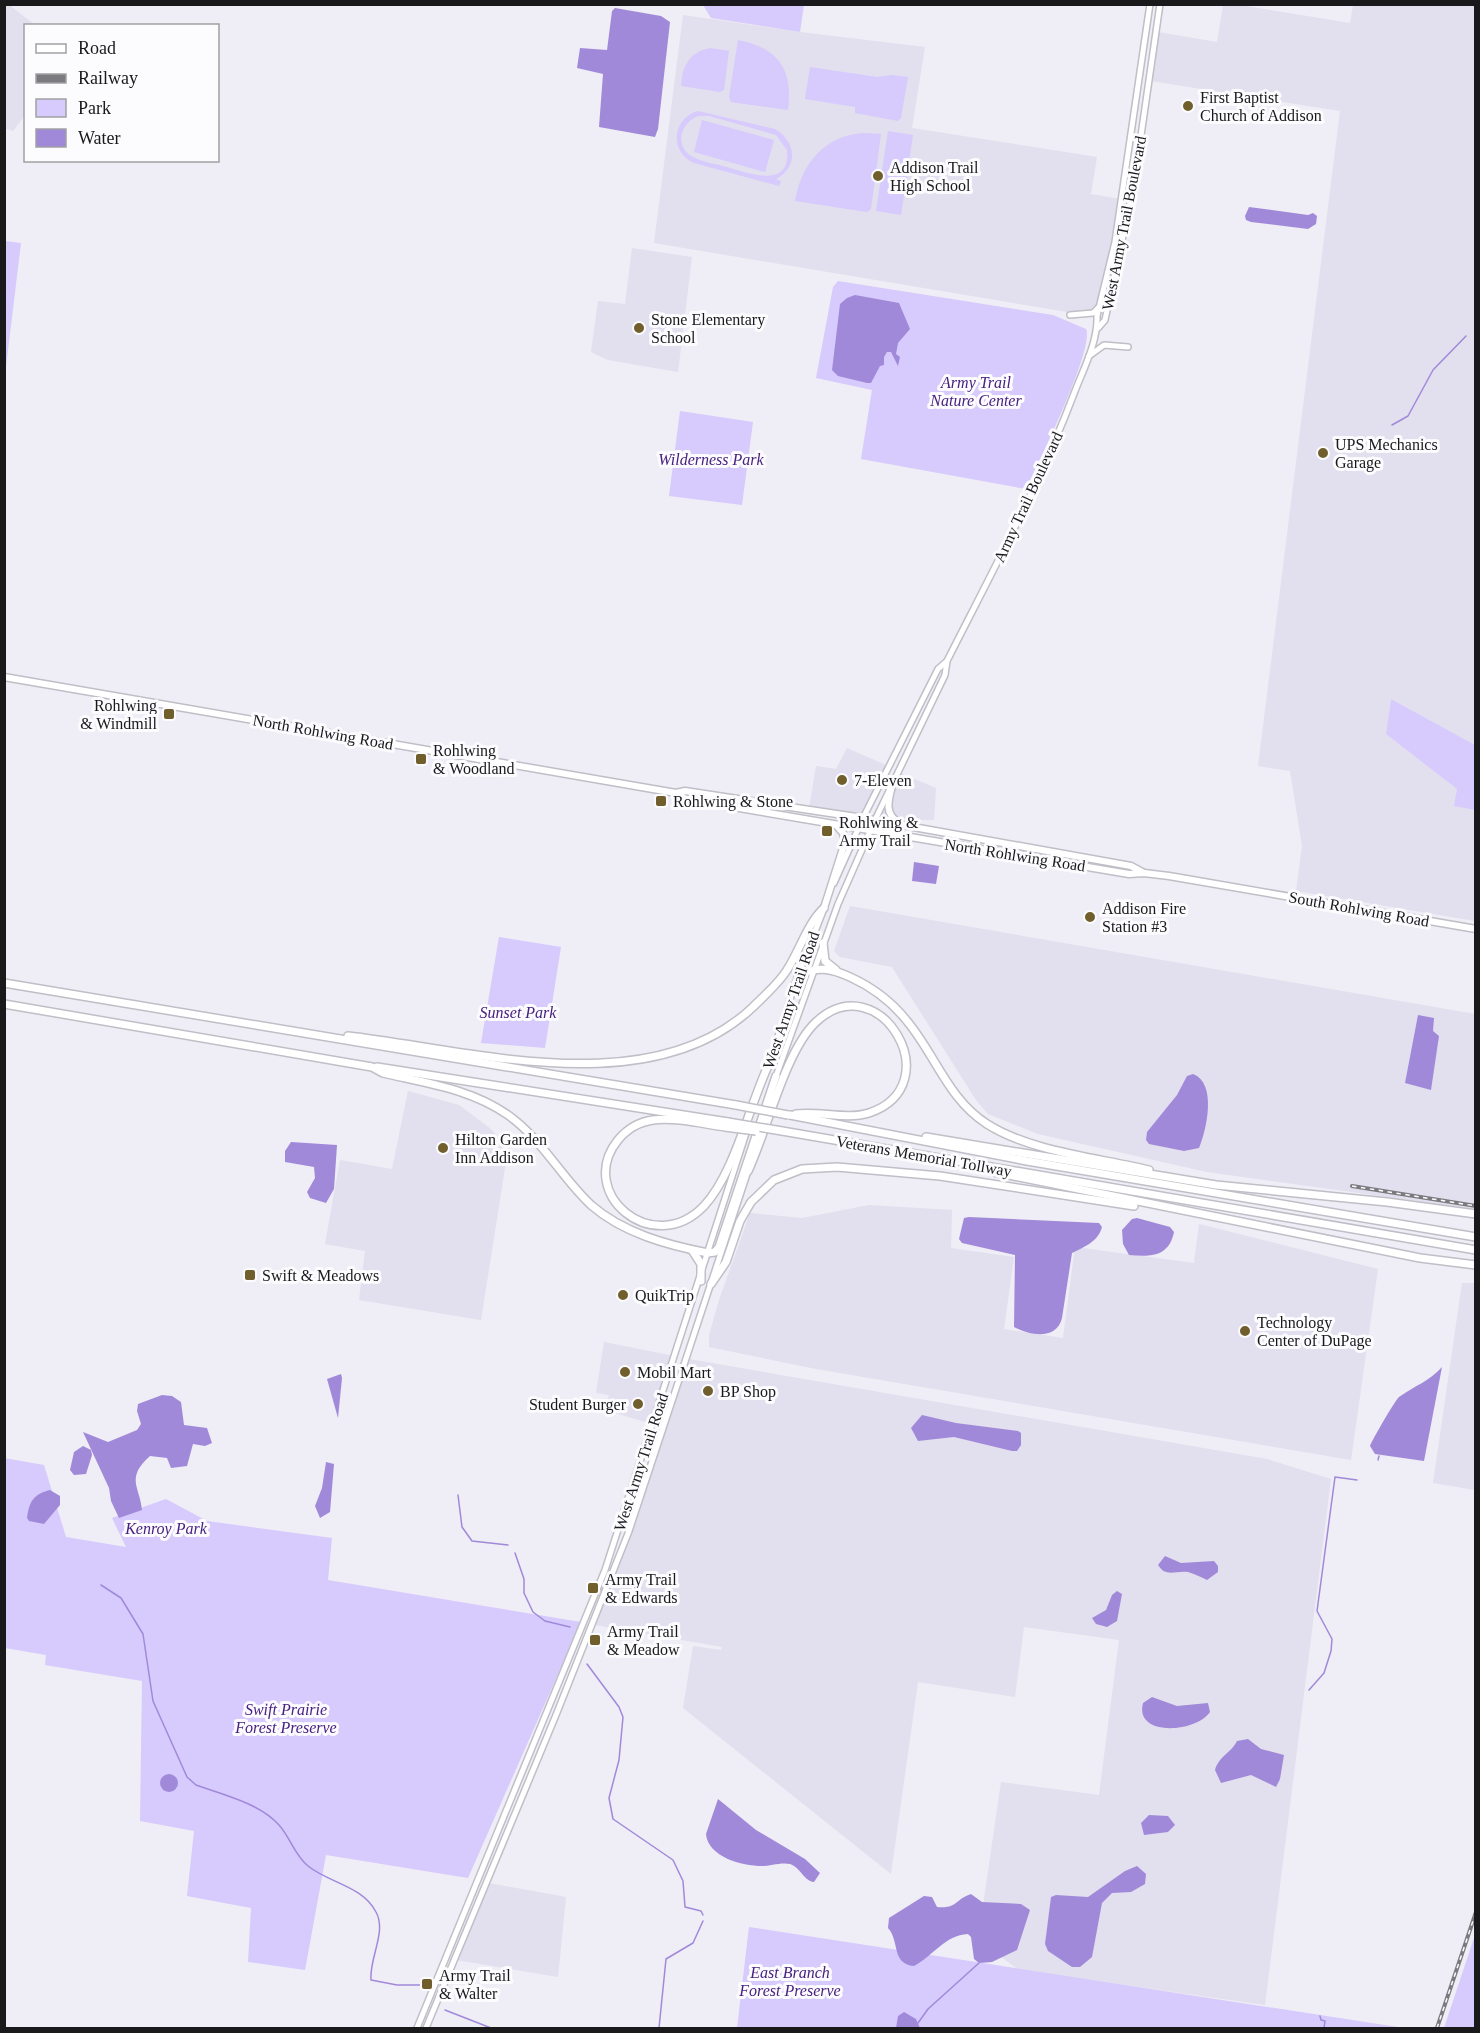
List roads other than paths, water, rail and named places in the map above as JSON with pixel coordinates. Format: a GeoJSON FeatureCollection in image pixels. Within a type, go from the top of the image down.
{"type":"FeatureCollection","features":[{"type":"Feature","properties":{"kind":"highway"},"geometry":{"type":"LineString","coordinates":[[254,1024],[565,1063],[610,1062],[656,1055],[705,1039],[752,1008],[785,973],[816,916],[824,908]]}},
{"type":"Feature","properties":{"kind":"highway"},"geometry":{"type":"LineString","coordinates":[[823,943],[825,961],[841,973]]}},
{"type":"Feature","properties":{"kind":"highway"},"geometry":{"type":"LineString","coordinates":[[798,975],[814,968],[841,973],[860,981],[890,1003],[913,1029],[953,1093],[975,1116],[996,1130],[1041,1146],[1216,1185]]}},
{"type":"Feature","properties":{"kind":"highway"},"geometry":{"type":"LineString","coordinates":[[4,983],[736,1105],[789,1115],[808,1112],[855,1115],[871,1112],[886,1103],[900,1085],[906,1065],[904,1046],[895,1029],[881,1016],[852,1008],[834,1011],[816,1022],[795,1053],[748,1171]]}},
{"type":"Feature","properties":{"kind":"highway"},"geometry":{"type":"LineString","coordinates":[[4,1004],[372,1066],[383,1073],[478,1096],[508,1115],[534,1136],[590,1204],[608,1218],[627,1230],[708,1253],[715,1252],[719,1247],[776,1076]]}},
{"type":"Feature","properties":{"kind":"highway","name":"Veterans Memorial Tollway"},"geometry":{"type":"LineString","coordinates":[[372,1066],[782,1131],[1476,1250]]}},
{"type":"Feature","properties":{"kind":"highway"},"geometry":{"type":"LineString","coordinates":[[727,1124],[660,1119],[632,1128],[615,1145],[607,1167],[609,1186],[617,1204],[637,1221],[657,1227],[680,1223],[697,1213],[721,1182],[768,1066]]}},
{"type":"Feature","properties":{"kind":"highway","name":"Veterans Memorial Tollway"},"geometry":{"type":"LineString","coordinates":[[789,1115],[1027,1161],[1476,1237]]}},
{"type":"Feature","properties":{"kind":"highway"},"geometry":{"type":"LineString","coordinates":[[831,1122],[1216,1185],[1387,1202],[1476,1214]]}},
{"type":"Feature","properties":{"kind":"highway"},"geometry":{"type":"LineString","coordinates":[[918,1155],[1191,1213],[1420,1258],[1476,1264]]}},
{"type":"Feature","properties":{"kind":"highway"},"geometry":{"type":"LineString","coordinates":[[711,1284],[726,1262],[740,1221],[750,1202],[774,1180],[802,1169],[837,1167],[940,1176],[1191,1213]]}},
{"type":"Feature","properties":{"kind":"highway"},"geometry":{"type":"LineString","coordinates":[[692,1250],[701,1264],[701,1281]]}},
{"type":"Feature","properties":{"kind":"main road","name":"West Army Trail Boulevard"},"geometry":{"type":"LineString","coordinates":[[1098,328],[1100,306],[1115,242],[1150,4]]}},
{"type":"Feature","properties":{"kind":"main road","name":"West Army Trail Boulevard"},"geometry":{"type":"LineString","coordinates":[[1098,328],[1105,320],[1122,244],[1160,4]]}},
{"type":"Feature","properties":{"kind":"main road"},"geometry":{"type":"LineString","coordinates":[[1148,20],[1158,21]]}},
{"type":"Feature","properties":{"kind":"main road"},"geometry":{"type":"LineString","coordinates":[[1146,39],[1156,40]]}},
{"type":"Feature","properties":{"kind":"main road"},"geometry":{"type":"LineString","coordinates":[[1115,242],[1122,244]]}},
{"type":"Feature","properties":{"kind":"main road"},"geometry":{"type":"LineString","coordinates":[[1071,315],[1094,313],[1100,306]]}},
{"type":"Feature","properties":{"kind":"main road","name":"Army Trail Boulevard"},"geometry":{"type":"LineString","coordinates":[[892,786],[945,675],[947,661],[1054,446],[1098,328]]}},
{"type":"Feature","properties":{"kind":"main road"},"geometry":{"type":"LineString","coordinates":[[1088,357],[1104,345],[1128,347]]}},
{"type":"Feature","properties":{"kind":"main road","name":"Army Trail Boulevard"},"geometry":{"type":"LineString","coordinates":[[863,818],[938,669],[947,661]]}},
{"type":"Feature","properties":{"kind":"main road","name":"North Rohlwing Road"},"geometry":{"type":"LineString","coordinates":[[4,677],[676,792],[685,791],[875,820],[1131,866],[1144,873]]}},
{"type":"Feature","properties":{"kind":"main road"},"geometry":{"type":"LineString","coordinates":[[875,820],[892,786]]}},
{"type":"Feature","properties":{"kind":"main road"},"geometry":{"type":"LineString","coordinates":[[892,786],[889,816],[906,826]]}},
{"type":"Feature","properties":{"kind":"main road","name":"North Rohlwing Road"},"geometry":{"type":"LineString","coordinates":[[676,792],[686,799],[1051,862],[1243,888]]}},
{"type":"Feature","properties":{"kind":"main road","name":"West Army Trail Road"},"geometry":{"type":"LineString","coordinates":[[417,2028],[585,1624],[623,1520],[798,975],[863,818]]}},
{"type":"Feature","properties":{"kind":"main road","name":"West Army Trail Road"},"geometry":{"type":"LineString","coordinates":[[426,2028],[613,1573],[653,1463],[748,1171],[776,1076],[823,943],[875,820]]}},
{"type":"Feature","properties":{"kind":"main road"},"geometry":{"type":"LineString","coordinates":[[824,908],[845,842],[843,832],[836,824]]}},
{"type":"Feature","properties":{"kind":"main road","name":"South Rohlwing Road"},"geometry":{"type":"LineString","coordinates":[[1243,888],[1476,929]]}},
{"type":"Feature","properties":{"kind":"main road"},"geometry":{"type":"LineString","coordinates":[[429,1999],[433,2010]]}},
{"type":"Feature","properties":{"kind":"water"},"geometry":{"type":"Polygon","coordinates":[[[615,8],[661,16],[670,22],[658,129],[655,137],[599,127],[603,74],[577,68],[580,48],[607,50],[612,11],[615,8]]]}},
{"type":"Feature","properties":{"kind":"water"},"geometry":{"type":"Polygon","coordinates":[[[1249,207],[1308,215],[1313,213],[1317,216],[1316,224],[1308,229],[1251,222],[1246,220],[1245,216],[1249,207]]]}},
{"type":"Feature","properties":{"kind":"water"},"geometry":{"type":"Polygon","coordinates":[[[855,295],[899,303],[910,329],[898,343],[896,354],[900,357],[898,366],[891,352],[887,352],[884,365],[880,366],[871,383],[838,376],[832,370],[840,304],[855,295]]]}},
{"type":"Feature","properties":{"kind":"water"},"geometry":{"type":"Polygon","coordinates":[[[914,862],[939,866],[936,884],[912,881],[914,862]]]}},
{"type":"Feature","properties":{"kind":"water"},"geometry":{"type":"Polygon","coordinates":[[[1418,1015],[1434,1018],[1433,1031],[1439,1036],[1431,1090],[1405,1083],[1418,1015]]]}},
{"type":"Feature","properties":{"kind":"water"},"geometry":{"type":"Polygon","coordinates":[[[1193,1074],[1200,1079],[1208,1096],[1207,1119],[1199,1148],[1184,1151],[1149,1144],[1146,1140],[1147,1132],[1177,1095],[1187,1076],[1193,1074]]]}},
{"type":"Feature","properties":{"kind":"water"},"geometry":{"type":"Polygon","coordinates":[[[291,1142],[337,1145],[334,1189],[326,1203],[310,1198],[307,1192],[315,1178],[314,1167],[285,1162],[285,1151],[291,1142]]]}},
{"type":"Feature","properties":{"kind":"water"},"geometry":{"type":"Polygon","coordinates":[[[964,1218],[1099,1223],[1102,1227],[1097,1237],[1072,1253],[1062,1318],[1055,1330],[1035,1334],[1014,1327],[1015,1255],[962,1243],[959,1239],[964,1218]]]}},
{"type":"Feature","properties":{"kind":"water"},"geometry":{"type":"Polygon","coordinates":[[[1137,1218],[1170,1227],[1174,1232],[1168,1246],[1163,1251],[1144,1256],[1129,1255],[1123,1244],[1122,1230],[1132,1219],[1137,1218]]]}},
{"type":"Feature","properties":{"kind":"water"},"geometry":{"type":"Polygon","coordinates":[[[1442,1367],[1424,1461],[1375,1454],[1370,1446],[1397,1399],[1442,1367]]]}},
{"type":"Feature","properties":{"kind":"water"},"geometry":{"type":"Polygon","coordinates":[[[341,1374],[342,1378],[338,1418],[327,1379],[341,1374]]]}},
{"type":"Feature","properties":{"kind":"water"},"geometry":{"type":"Polygon","coordinates":[[[162,1395],[172,1396],[181,1402],[184,1425],[207,1428],[212,1443],[205,1446],[193,1444],[187,1466],[171,1468],[167,1458],[150,1456],[138,1470],[136,1477],[142,1510],[119,1518],[111,1501],[109,1488],[83,1432],[108,1442],[137,1430],[141,1424],[137,1411],[138,1404],[162,1395]]]}},
{"type":"Feature","properties":{"kind":"water"},"geometry":{"type":"Polygon","coordinates":[[[922,1415],[956,1423],[1018,1431],[1021,1433],[1021,1445],[1017,1451],[1012,1451],[954,1437],[918,1441],[911,1428],[922,1415]]]}},
{"type":"Feature","properties":{"kind":"water"},"geometry":{"type":"Polygon","coordinates":[[[83,1446],[91,1450],[92,1455],[86,1474],[74,1475],[70,1470],[74,1452],[83,1446]]]}},
{"type":"Feature","properties":{"kind":"water"},"geometry":{"type":"Polygon","coordinates":[[[326,1462],[334,1464],[330,1512],[320,1518],[315,1506],[322,1488],[326,1462]]]}},
{"type":"Feature","properties":{"kind":"water"},"geometry":{"type":"Polygon","coordinates":[[[50,1490],[60,1496],[60,1505],[44,1524],[29,1521],[28,1512],[33,1499],[50,1490]]]}},
{"type":"Feature","properties":{"kind":"water"},"geometry":{"type":"Polygon","coordinates":[[[1165,1556],[1181,1563],[1214,1561],[1218,1566],[1218,1572],[1207,1580],[1188,1572],[1164,1571],[1158,1565],[1165,1556]]]}},
{"type":"Feature","properties":{"kind":"water"},"geometry":{"type":"Polygon","coordinates":[[[1117,1591],[1122,1594],[1117,1621],[1107,1627],[1096,1624],[1092,1618],[1106,1610],[1112,1595],[1117,1591]]]}},
{"type":"Feature","properties":{"kind":"water"},"geometry":{"type":"Polygon","coordinates":[[[1152,1697],[1177,1706],[1208,1703],[1210,1712],[1203,1719],[1192,1724],[1168,1728],[1157,1726],[1148,1722],[1143,1714],[1143,1703],[1152,1697]]]}},
{"type":"Feature","properties":{"kind":"water"},"geometry":{"type":"Polygon","coordinates":[[[1248,1739],[1261,1749],[1284,1755],[1280,1779],[1276,1787],[1251,1775],[1221,1783],[1215,1770],[1219,1761],[1237,1741],[1248,1739]]]}},
{"type":"Feature","properties":{"kind":"water"},"geometry":{"type":"Polygon","coordinates":[[[165,1774],[173,1774],[178,1779],[176,1790],[165,1792],[160,1787],[160,1779],[165,1774]]]}},
{"type":"Feature","properties":{"kind":"water"},"geometry":{"type":"Polygon","coordinates":[[[718,1799],[756,1830],[805,1859],[820,1873],[814,1882],[808,1880],[790,1864],[762,1866],[745,1864],[727,1859],[713,1849],[706,1834],[718,1799]]]}},
{"type":"Feature","properties":{"kind":"water"},"geometry":{"type":"Polygon","coordinates":[[[1149,1815],[1168,1816],[1175,1825],[1168,1832],[1144,1835],[1141,1823],[1149,1815]]]}},
{"type":"Feature","properties":{"kind":"water"},"geometry":{"type":"Polygon","coordinates":[[[1137,1866],[1146,1874],[1145,1884],[1131,1892],[1112,1893],[1102,1903],[1092,1957],[1080,1967],[1072,1967],[1048,1951],[1045,1944],[1051,1897],[1056,1895],[1088,1897],[1125,1871],[1137,1866]]]}},
{"type":"Feature","properties":{"kind":"water"},"geometry":{"type":"Polygon","coordinates":[[[971,1894],[982,1902],[1021,1904],[1030,1910],[1017,1950],[992,1962],[979,1963],[974,1959],[971,1937],[968,1934],[946,1942],[914,1966],[902,1961],[888,1928],[889,1918],[924,1896],[932,1897],[937,1907],[949,1907],[971,1894]]]}},
{"type":"Feature","properties":{"kind":"water"},"geometry":{"type":"Polygon","coordinates":[[[904,2012],[916,2019],[920,2028],[896,2028],[898,2016],[904,2012]]]}},
{"type":"Feature","properties":{"kind":"waterway"},"geometry":{"type":"LineString","coordinates":[[1392,425],[1408,416],[1433,370],[1466,336]]}},
{"type":"Feature","properties":{"kind":"waterway"},"geometry":{"type":"LineString","coordinates":[[1378,1460],[1379,1456]]}},
{"type":"Feature","properties":{"kind":"waterway"},"geometry":{"type":"LineString","coordinates":[[1309,1690],[1324,1673],[1331,1651],[1332,1639],[1317,1611],[1335,1477],[1357,1480]]}},
{"type":"Feature","properties":{"kind":"waterway"},"geometry":{"type":"LineString","coordinates":[[458,1495],[462,1527],[472,1541],[508,1545]]}},
{"type":"Feature","properties":{"kind":"waterway"},"geometry":{"type":"LineString","coordinates":[[515,1553],[524,1579],[524,1593],[533,1612],[545,1621],[570,1627]]}},
{"type":"Feature","properties":{"kind":"waterway"},"geometry":{"type":"LineString","coordinates":[[101,1585],[121,1598],[143,1634],[153,1701],[187,1777],[196,1785],[240,1800],[271,1817],[308,1866],[363,1896],[370,1903],[376,1912],[380,1928],[372,1963],[371,1980],[397,1985],[424,1985]]}},
{"type":"Feature","properties":{"kind":"waterway"},"geometry":{"type":"LineString","coordinates":[[587,1664],[619,1707],[623,1717],[619,1760],[609,1798],[613,1819],[673,1860],[683,1881],[685,1907],[701,1911],[703,1915]]}},
{"type":"Feature","properties":{"kind":"waterway"},"geometry":{"type":"LineString","coordinates":[[659,2028],[666,1959],[693,1943],[703,1921]]}},
{"type":"Feature","properties":{"kind":"waterway"},"geometry":{"type":"LineString","coordinates":[[918,2023],[928,2009],[979,1963]]}},
{"type":"Feature","properties":{"kind":"waterway"},"geometry":{"type":"LineString","coordinates":[[445,2010],[491,2028]]}},
{"type":"Feature","properties":{"kind":"waterway"},"geometry":{"type":"LineString","coordinates":[[1320,2016],[1321,2020],[1325,2021],[1324,2028]]}},
{"type":"Feature","properties":{"kind":"railway"},"geometry":{"type":"LineString","coordinates":[[1352,1186],[1476,1206]]}},
{"type":"Feature","properties":{"kind":"railway"},"geometry":{"type":"LineString","coordinates":[[1437,2028],[1476,1912]]}},
{"type":"Feature","properties":{"kind":"place","name":"First Baptist Church of Addison"},"geometry":{"type":"Point","coordinates":[1188,106]}},
{"type":"Feature","properties":{"kind":"place","name":"Addison Trail High School"},"geometry":{"type":"Point","coordinates":[878,176]}},
{"type":"Feature","properties":{"kind":"place","name":"Stone Elementary School"},"geometry":{"type":"Point","coordinates":[639,328]}},
{"type":"Feature","properties":{"kind":"place","name":"UPS Mechanics Garage"},"geometry":{"type":"Point","coordinates":[1323,453]}},
{"type":"Feature","properties":{"kind":"place","name":"Rohlwing & Windmill"},"geometry":{"type":"Point","coordinates":[169,714]}},
{"type":"Feature","properties":{"kind":"place","name":"Rohlwing & Woodland"},"geometry":{"type":"Point","coordinates":[421,759]}},
{"type":"Feature","properties":{"kind":"place","name":"7-Eleven"},"geometry":{"type":"Point","coordinates":[842,780]}},
{"type":"Feature","properties":{"kind":"place","name":"Rohlwing & Stone"},"geometry":{"type":"Point","coordinates":[661,801]}},
{"type":"Feature","properties":{"kind":"place","name":"Rohlwing & Army Trail"},"geometry":{"type":"Point","coordinates":[827,831]}},
{"type":"Feature","properties":{"kind":"place","name":"Addison Fire Station #3"},"geometry":{"type":"Point","coordinates":[1090,917]}},
{"type":"Feature","properties":{"kind":"place","name":"Hilton Garden Inn Addison"},"geometry":{"type":"Point","coordinates":[443,1148]}},
{"type":"Feature","properties":{"kind":"place","name":"Swift & Meadows"},"geometry":{"type":"Point","coordinates":[250,1275]}},
{"type":"Feature","properties":{"kind":"place","name":"QuikTrip"},"geometry":{"type":"Point","coordinates":[623,1295]}},
{"type":"Feature","properties":{"kind":"place","name":"Technology Center of DuPage"},"geometry":{"type":"Point","coordinates":[1245,1331]}},
{"type":"Feature","properties":{"kind":"place","name":"Mobil Mart"},"geometry":{"type":"Point","coordinates":[625,1372]}},
{"type":"Feature","properties":{"kind":"place","name":"BP Shop"},"geometry":{"type":"Point","coordinates":[708,1391]}},
{"type":"Feature","properties":{"kind":"place","name":"Student Burger"},"geometry":{"type":"Point","coordinates":[638,1404]}},
{"type":"Feature","properties":{"kind":"place","name":"Army Trail & Edwards"},"geometry":{"type":"Point","coordinates":[593,1588]}},
{"type":"Feature","properties":{"kind":"place","name":"Army Trail & Meadow"},"geometry":{"type":"Point","coordinates":[595,1640]}},
{"type":"Feature","properties":{"kind":"place","name":"Army Trail & Walter"},"geometry":{"type":"Point","coordinates":[427,1984]}},
{"type":"Feature","properties":{"kind":"park label","name":"Army Trail Nature Center"},"geometry":{"type":"Point","coordinates":[976,391]}},
{"type":"Feature","properties":{"kind":"park label","name":"Wilderness Park"},"geometry":{"type":"Point","coordinates":[711,459]}},
{"type":"Feature","properties":{"kind":"park label","name":"Sunset Park"},"geometry":{"type":"Point","coordinates":[518,1012]}},
{"type":"Feature","properties":{"kind":"park label","name":"Kenroy Park"},"geometry":{"type":"Point","coordinates":[166,1528]}},
{"type":"Feature","properties":{"kind":"park label","name":"Swift Prairie Forest Preserve"},"geometry":{"type":"Point","coordinates":[286,1718]}},
{"type":"Feature","properties":{"kind":"park label","name":"East Branch Forest Preserve"},"geometry":{"type":"Point","coordinates":[790,1981]}}]}
